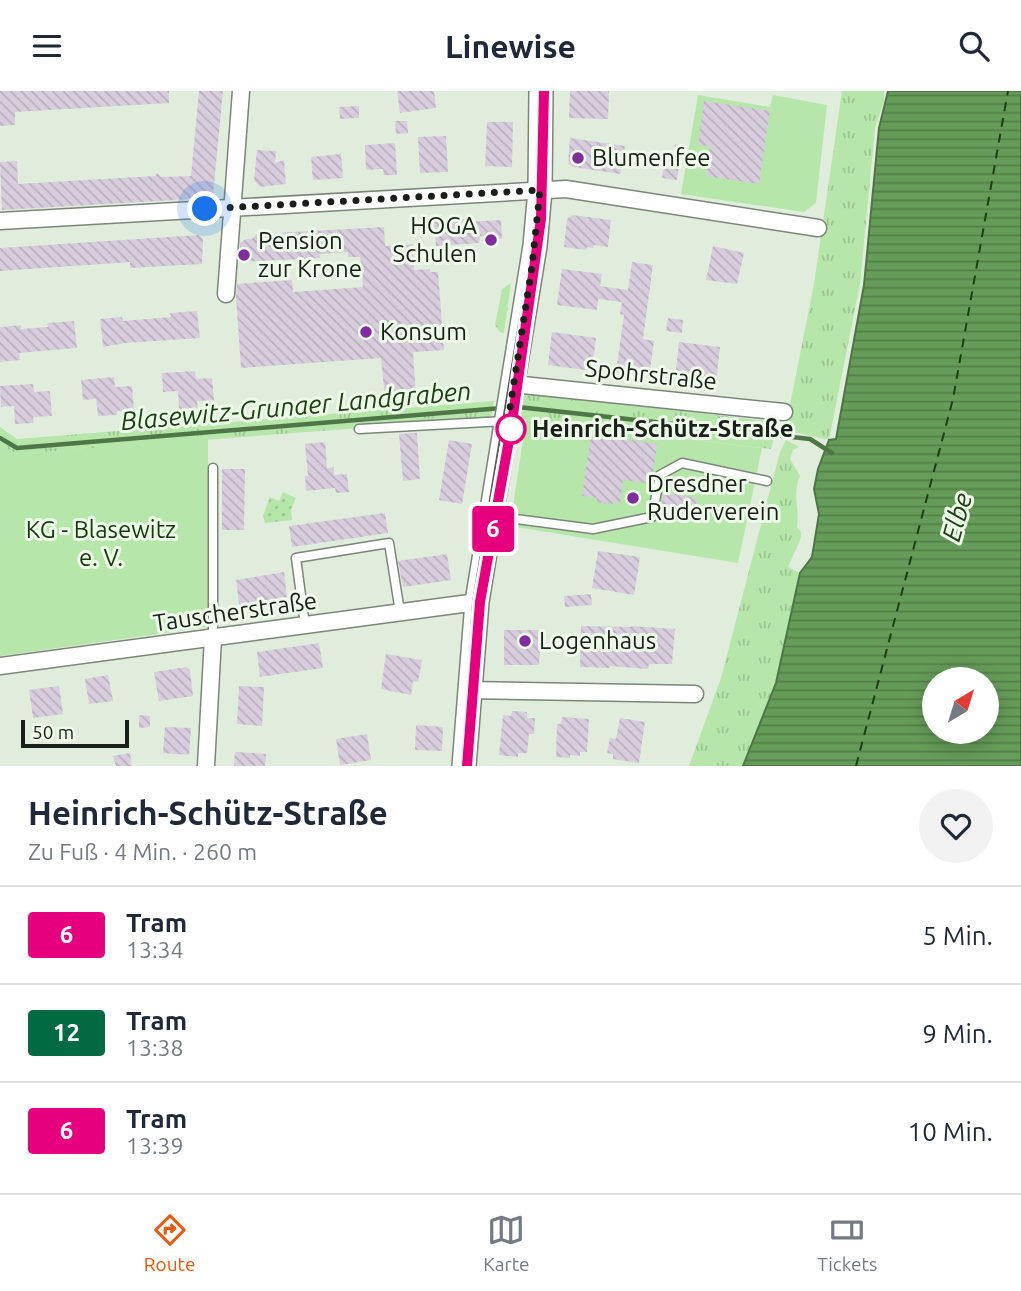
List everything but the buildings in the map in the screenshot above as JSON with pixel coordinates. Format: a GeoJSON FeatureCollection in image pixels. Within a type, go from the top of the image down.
{"type":"FeatureCollection","features":[{"type":"Feature","properties":{"kind":"main road"},"geometry":{"type":"LineString","coordinates":[[464,766],[477,602],[535,246],[540,190],[541,91]]}},
{"type":"Feature","properties":{"kind":"street"},"geometry":{"type":"LineString","coordinates":[[226,294],[241,91]]}},
{"type":"Feature","properties":{"kind":"street"},"geometry":{"type":"LineString","coordinates":[[0,221],[566,189],[818,228]]}},
{"type":"Feature","properties":{"kind":"street","name":"Spohrstraße"},"geometry":{"type":"LineString","coordinates":[[513,387],[784,412]]}},
{"type":"Feature","properties":{"kind":"street","name":"Tauscherstraße"},"geometry":{"type":"LineString","coordinates":[[0,666],[477,602]]}},
{"type":"Feature","properties":{"kind":"street"},"geometry":{"type":"LineString","coordinates":[[206,766],[213,638]]}},
{"type":"Feature","properties":{"kind":"street"},"geometry":{"type":"LineString","coordinates":[[469,690],[695,694]]}},
{"type":"Feature","properties":{"kind":"lane"},"geometry":{"type":"LineString","coordinates":[[359,429],[508,420]]}},
{"type":"Feature","properties":{"kind":"lane"},"geometry":{"type":"LineString","coordinates":[[492,516],[593,529],[652,517],[660,475],[682,463],[767,481]]}},
{"type":"Feature","properties":{"kind":"lane"},"geometry":{"type":"LineString","coordinates":[[213,638],[214,468]]}},
{"type":"Feature","properties":{"kind":"lane"},"geometry":{"type":"LineString","coordinates":[[305,625],[296,558],[389,543],[400,612]]}},
{"type":"Feature","properties":{"kind":"green space"},"geometry":{"type":"Polygon","coordinates":[[[842,91],[884,91],[884,101],[875,128],[860,284],[829,440],[785,430],[814,284],[842,91]]]}},
{"type":"Feature","properties":{"kind":"green space"},"geometry":{"type":"Polygon","coordinates":[[[698,95],[770,107],[773,95],[827,105],[816,203],[804,212],[681,194],[698,95]]]}},
{"type":"Feature","properties":{"kind":"green space"},"geometry":{"type":"Polygon","coordinates":[[[511,283],[504,333],[495,325],[502,289],[511,283]]]}},
{"type":"Feature","properties":{"kind":"green space"},"geometry":{"type":"Polygon","coordinates":[[[525,393],[778,422],[771,449],[762,448],[520,419],[525,393]]]}},
{"type":"Feature","properties":{"kind":"green space"},"geometry":{"type":"Polygon","coordinates":[[[494,401],[491,418],[18,454],[0,446],[0,427],[17,439],[494,401]]]}},
{"type":"Feature","properties":{"kind":"green space","name":"Dresdner Ruderverein"},"geometry":{"type":"Polygon","coordinates":[[[526,420],[762,448],[738,563],[510,526],[526,420]]]}},
{"type":"Feature","properties":{"kind":"green space","name":"KG - Blasewitz e. V."},"geometry":{"type":"Polygon","coordinates":[[[208,439],[208,627],[0,656],[0,446],[18,454],[208,439]]]}},
{"type":"Feature","properties":{"kind":"green space"},"geometry":{"type":"Polygon","coordinates":[[[786,440],[799,447],[793,450],[790,459],[800,476],[796,495],[797,527],[801,538],[788,567],[800,573],[776,683],[743,766],[689,766],[721,678],[780,452],[786,440]]]}},
{"type":"Feature","properties":{"kind":"green space"},"geometry":{"type":"Polygon","coordinates":[[[283,492],[296,498],[291,509],[292,520],[265,523],[263,516],[270,497],[279,501],[283,492]]]}},
{"type":"Feature","properties":{"kind":"water","name":"Elbe"},"geometry":{"type":"Polygon","coordinates":[[[888,91],[1021,91],[1021,766],[743,766],[776,683],[800,573],[812,557],[819,514],[814,489],[829,440],[836,439],[864,285],[879,128],[888,91]]]}},
{"type":"Feature","properties":{"kind":"waterway","name":"Blasewitz‐Grunaer Landgraben"},"geometry":{"type":"LineString","coordinates":[[518,407],[810,439],[832,453]]}},
{"type":"Feature","properties":{"kind":"waterway","name":"Blasewitz‐Grunaer Landgraben"},"geometry":{"type":"LineString","coordinates":[[0,438],[17,448],[502,408]]}},
{"type":"Feature","properties":{"kind":"ferry route"},"geometry":{"type":"LineString","coordinates":[[856,766],[953,399],[1008,91]]}},
{"type":"Feature","properties":{"kind":"tram line"},"geometry":{"type":"LineString","coordinates":[[461,766],[473,602],[532,245],[537,190],[539,91]]}},
{"type":"Feature","properties":{"kind":"tram line","name":"6"},"geometry":{"type":"LineString","coordinates":[[467,766],[480,602],[511,429],[541,219],[544,91]]}},
{"type":"Feature","properties":{"kind":"place","name":"Blumenfee"},"geometry":{"type":"Point","coordinates":[578,158]}},
{"type":"Feature","properties":{"kind":"place","name":"HOGA Schulen"},"geometry":{"type":"Point","coordinates":[491,240]}},
{"type":"Feature","properties":{"kind":"place","name":"Pension zur Krone"},"geometry":{"type":"Point","coordinates":[244,255]}},
{"type":"Feature","properties":{"kind":"place","name":"Konsum"},"geometry":{"type":"Point","coordinates":[366,332]}},
{"type":"Feature","properties":{"kind":"place","name":"Heinrich-Schütz-Straße"},"geometry":{"type":"Point","coordinates":[511,429]}},
{"type":"Feature","properties":{"kind":"place","name":"Dresdner Ruderverein"},"geometry":{"type":"Point","coordinates":[633,498]}},
{"type":"Feature","properties":{"kind":"place","name":"Logenhaus"},"geometry":{"type":"Point","coordinates":[525,641]}},
{"type":"Feature","properties":{"kind":"route"},"geometry":{"type":"LineString","coordinates":[[205,209],[540,190],[532,266],[508,421],[511,429]]}}]}
